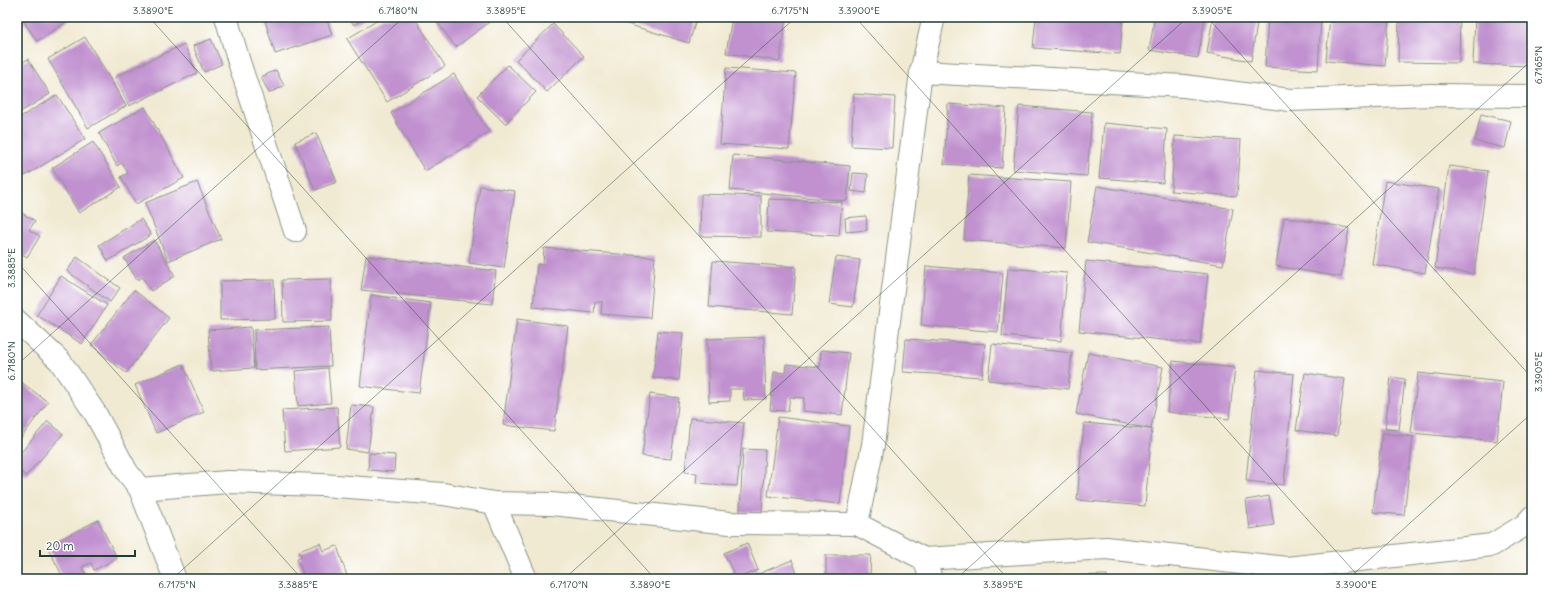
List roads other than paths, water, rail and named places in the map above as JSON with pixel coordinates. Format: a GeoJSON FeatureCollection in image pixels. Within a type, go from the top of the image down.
{"type":"FeatureCollection","features":[{"type":"Feature","properties":{"kind":"street"},"geometry":{"type":"LineString","coordinates":[[226,17],[239,62],[295,231]]}},
{"type":"Feature","properties":{"kind":"street"},"geometry":{"type":"LineString","coordinates":[[857,524],[873,445],[921,72],[934,17]]}},
{"type":"Feature","properties":{"kind":"street"},"geometry":{"type":"LineString","coordinates":[[921,72],[1184,86],[1290,100],[1431,95],[1532,96]]}},
{"type":"Feature","properties":{"kind":"street"},"geometry":{"type":"LineString","coordinates":[[17,321],[60,361],[95,413],[127,472],[140,489],[176,579]]}},
{"type":"Feature","properties":{"kind":"street"},"geometry":{"type":"LineString","coordinates":[[140,489],[228,482],[322,484],[444,494],[494,502],[552,504],[730,524],[857,524],[927,569],[1106,548],[1288,574],[1492,545],[1526,526],[1532,517]]}},
{"type":"Feature","properties":{"kind":"street"},"geometry":{"type":"LineString","coordinates":[[494,502],[526,579]]}}]}
